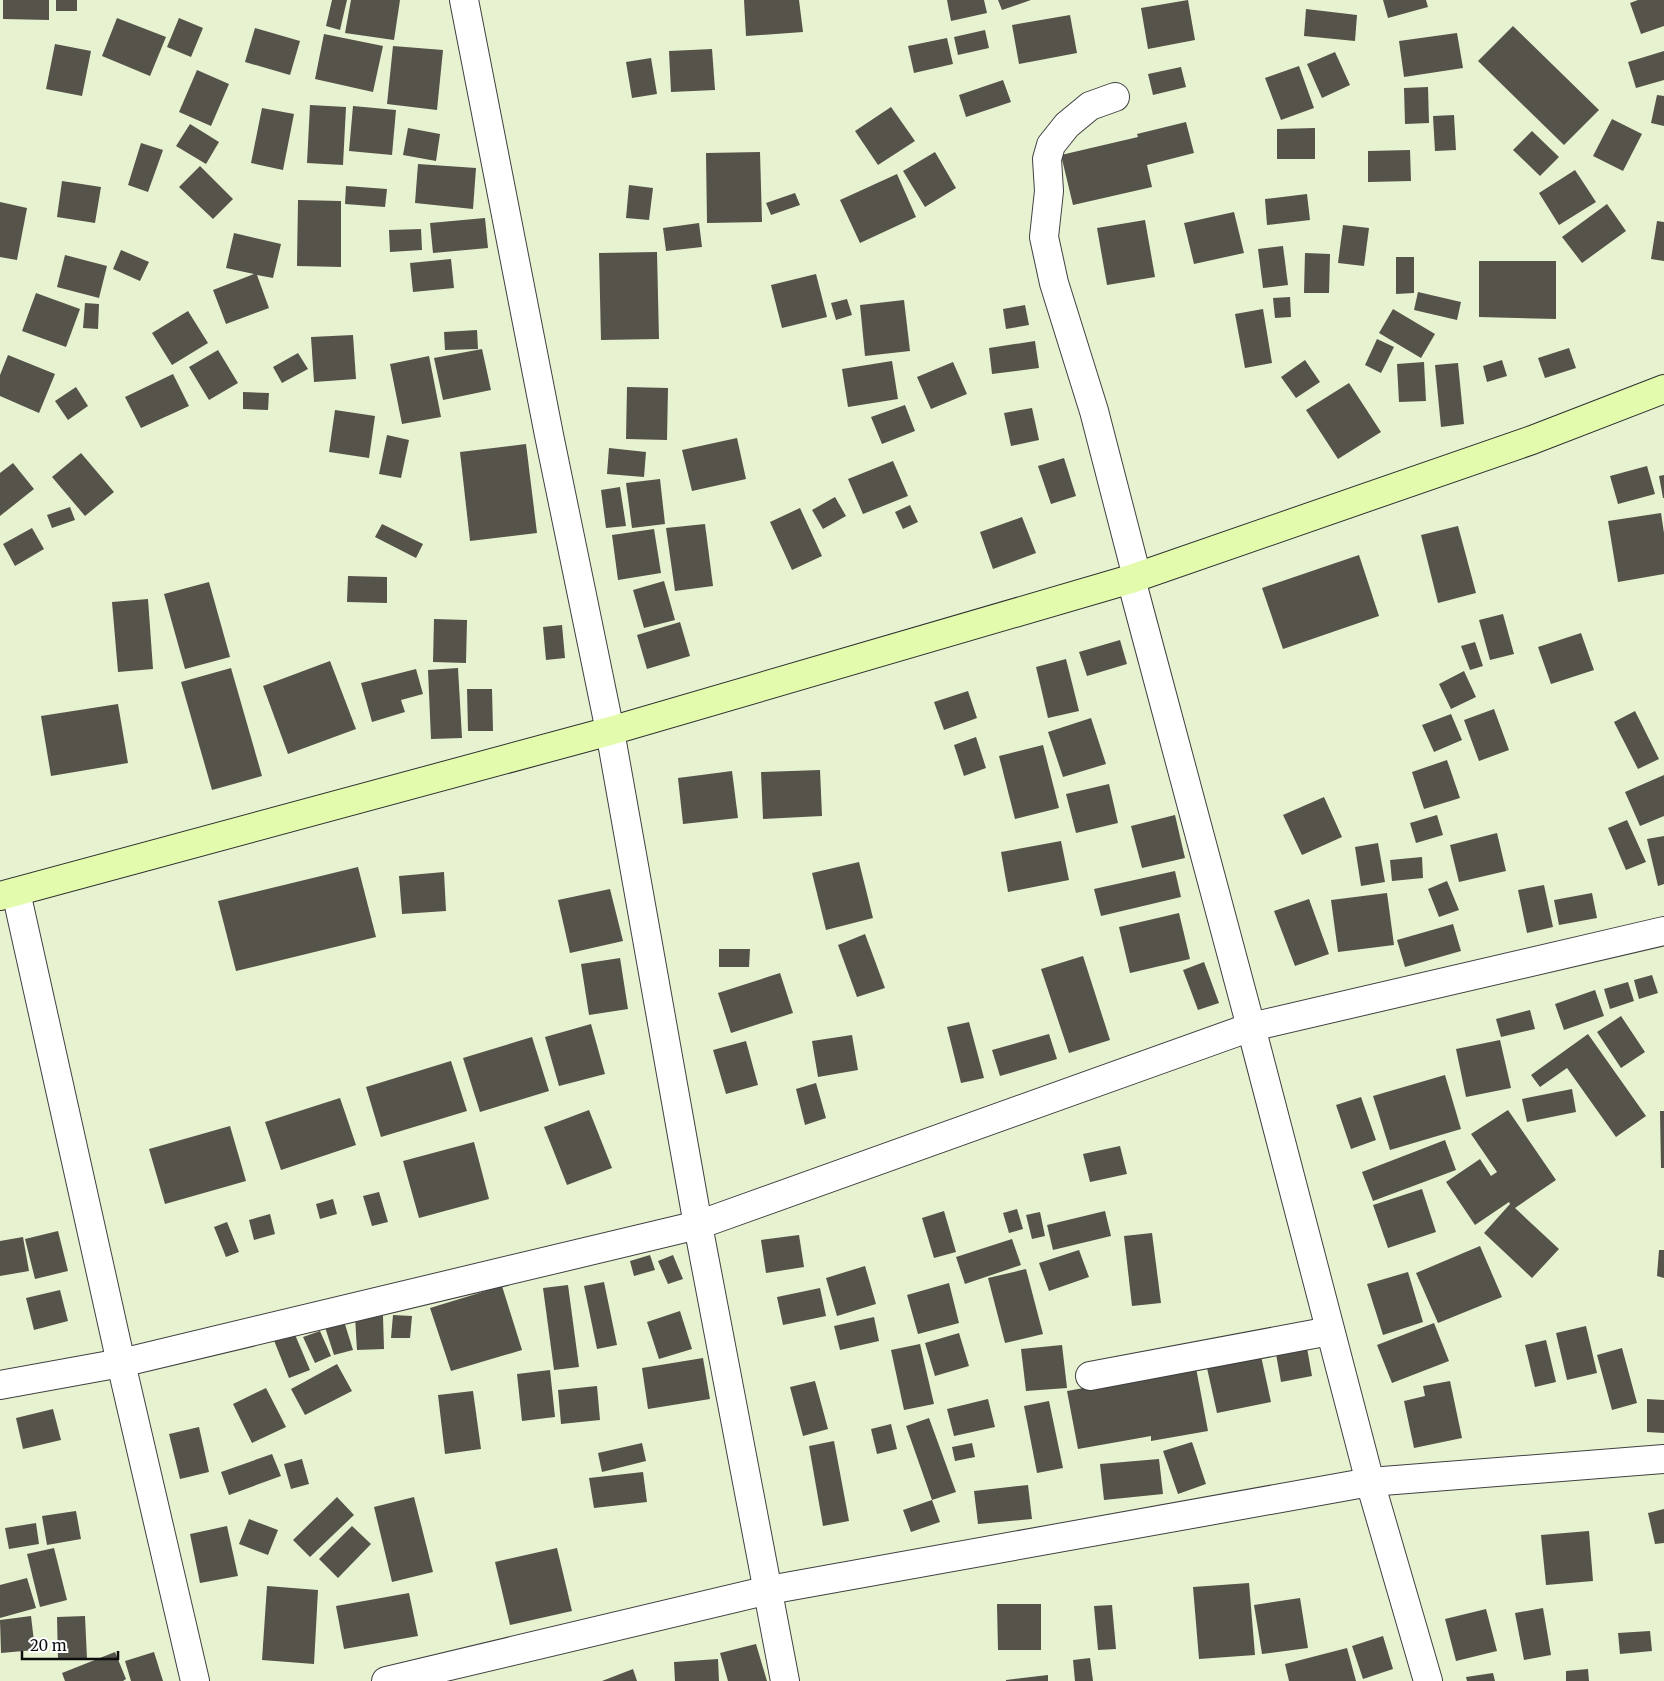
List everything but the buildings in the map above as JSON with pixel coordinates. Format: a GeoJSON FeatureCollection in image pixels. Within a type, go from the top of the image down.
{"type":"FeatureCollection","features":[{"type":"Feature","properties":{"kind":"street"},"geometry":{"type":"LineString","coordinates":[[464,0],[549,435],[610,731],[698,1225],[785,1681]]}},
{"type":"Feature","properties":{"kind":"street"},"geometry":{"type":"LineString","coordinates":[[1116,97],[1090,106],[1067,125],[1051,145],[1047,159],[1049,191],[1044,237],[1054,283],[1094,411],[1134,578],[1370,1482],[1428,1681]]}},
{"type":"Feature","properties":{"kind":"street"},"geometry":{"type":"LineString","coordinates":[[195,1681],[121,1363],[8,894],[610,731],[1134,578],[1523,443],[1664,389]]}},
{"type":"Feature","properties":{"kind":"street"},"geometry":{"type":"LineString","coordinates":[[0,1385],[121,1363],[698,1225],[1251,1027],[1664,931]]}},
{"type":"Feature","properties":{"kind":"street"},"geometry":{"type":"LineString","coordinates":[[1090,1376],[1330,1331]]}},
{"type":"Feature","properties":{"kind":"street"},"geometry":{"type":"LineString","coordinates":[[386,1681],[769,1590],[1370,1482],[1664,1459]]}},
{"type":"Feature","properties":{"kind":"green space"},"geometry":{"type":"Polygon","coordinates":[[[0,0],[1664,0],[1664,1681],[0,1681],[0,0]]]}}]}
